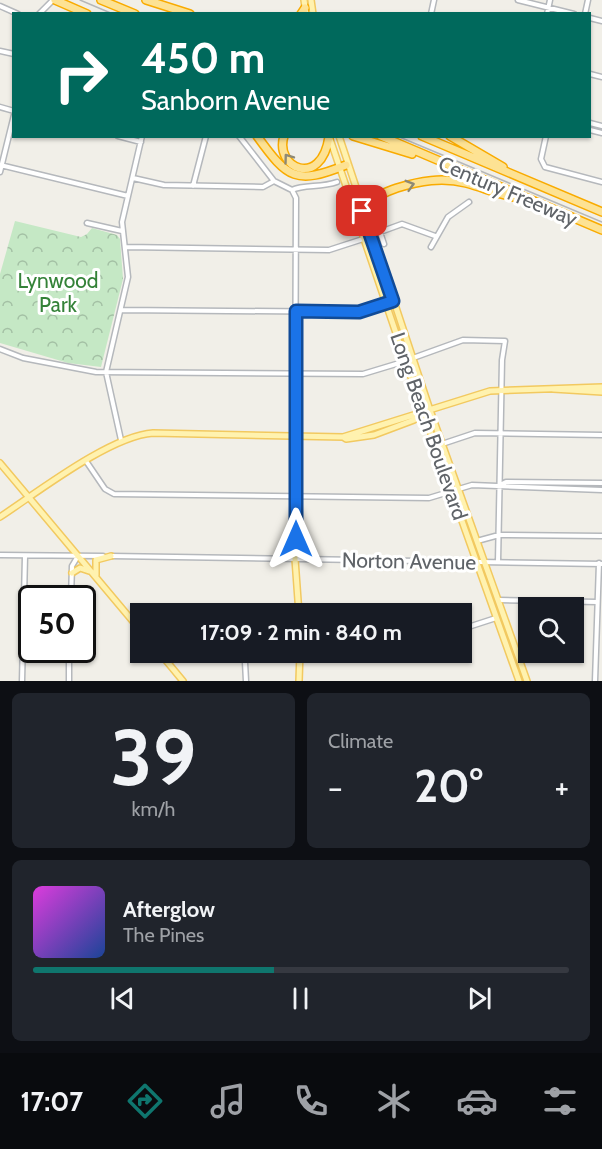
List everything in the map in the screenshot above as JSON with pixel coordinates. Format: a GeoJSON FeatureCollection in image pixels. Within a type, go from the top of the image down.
{"type":"FeatureCollection","features":[{"type":"Feature","properties":{"kind":"highway"},"geometry":{"type":"LineString","coordinates":[[54,0],[82,12]]}},
{"type":"Feature","properties":{"kind":"highway"},"geometry":{"type":"LineString","coordinates":[[101,0],[130,12]]}},
{"type":"Feature","properties":{"kind":"highway"},"geometry":{"type":"LineString","coordinates":[[146,0],[184,12]]}},
{"type":"Feature","properties":{"kind":"highway"},"geometry":{"type":"LineString","coordinates":[[258,138],[278,165],[295,176],[313,177],[346,165]]}},
{"type":"Feature","properties":{"kind":"highway"},"geometry":{"type":"LineString","coordinates":[[284,138],[282,149],[285,156],[296,167],[302,168],[312,167],[322,161],[329,138]]}},
{"type":"Feature","properties":{"kind":"highway"},"geometry":{"type":"LineString","coordinates":[[359,138],[403,153],[421,154]]}},
{"type":"Feature","properties":{"kind":"highway","name":"Century Freeway"},"geometry":{"type":"LineString","coordinates":[[385,138],[602,230]]}},
{"type":"Feature","properties":{"kind":"highway","name":"Century Freeway"},"geometry":{"type":"LineString","coordinates":[[427,138],[602,212]]}},
{"type":"Feature","properties":{"kind":"highway"},"geometry":{"type":"LineString","coordinates":[[454,138],[495,161],[510,173]]}},
{"type":"Feature","properties":{"kind":"highway"},"geometry":{"type":"LineString","coordinates":[[368,228],[369,209],[379,194],[426,181],[465,183],[505,197],[526,198]]}},
{"type":"Feature","properties":{"kind":"main road"},"geometry":{"type":"LineString","coordinates":[[304,0],[304,12]]}},
{"type":"Feature","properties":{"kind":"main road","name":"Long Beach Boulevard"},"geometry":{"type":"LineString","coordinates":[[329,138],[363,239],[413,358],[527,681]]}},
{"type":"Feature","properties":{"kind":"main road","name":"Long Beach Boulevard"},"geometry":{"type":"LineString","coordinates":[[339,138],[422,414],[519,681]]}},
{"type":"Feature","properties":{"kind":"main road"},"geometry":{"type":"LineString","coordinates":[[0,517],[121,440],[153,433],[344,437],[346,439],[374,435],[419,418],[430,410],[502,389],[602,389]]}},
{"type":"Feature","properties":{"kind":"main road"},"geometry":{"type":"LineString","coordinates":[[295,436],[298,603]]}},
{"type":"Feature","properties":{"kind":"main road"},"geometry":{"type":"LineString","coordinates":[[0,463],[90,571],[130,614]]}},
{"type":"Feature","properties":{"kind":"main road"},"geometry":{"type":"LineString","coordinates":[[97,579],[94,562],[111,556]]}},
{"type":"Feature","properties":{"kind":"main road"},"geometry":{"type":"LineString","coordinates":[[72,573],[80,568],[90,571]]}},
{"type":"Feature","properties":{"kind":"main road"},"geometry":{"type":"LineString","coordinates":[[485,585],[488,586],[494,600],[499,600]]}},
{"type":"Feature","properties":{"kind":"main road"},"geometry":{"type":"LineString","coordinates":[[497,618],[501,618],[505,629],[510,632]]}},
{"type":"Feature","properties":{"kind":"main road"},"geometry":{"type":"LineString","coordinates":[[168,663],[183,681]]}},
{"type":"Feature","properties":{"kind":"main road"},"geometry":{"type":"LineString","coordinates":[[299,681],[300,663]]}},
{"type":"Feature","properties":{"kind":"street"},"geometry":{"type":"LineString","coordinates":[[41,12],[54,0]]}},
{"type":"Feature","properties":{"kind":"street"},"geometry":{"type":"LineString","coordinates":[[518,0],[567,12]]}},
{"type":"Feature","properties":{"kind":"street"},"geometry":{"type":"LineString","coordinates":[[548,12],[550,0]]}},
{"type":"Feature","properties":{"kind":"street"},"geometry":{"type":"LineString","coordinates":[[0,172],[12,121]]}},
{"type":"Feature","properties":{"kind":"street"},"geometry":{"type":"LineString","coordinates":[[126,138],[141,142]]}},
{"type":"Feature","properties":{"kind":"street"},"geometry":{"type":"LineString","coordinates":[[121,440],[105,372],[128,277],[126,247],[122,231],[142,138]]}},
{"type":"Feature","properties":{"kind":"street"},"geometry":{"type":"LineString","coordinates":[[193,186],[205,138]]}},
{"type":"Feature","properties":{"kind":"street"},"geometry":{"type":"LineString","coordinates":[[241,138],[274,180],[292,190],[297,202],[295,436]]}},
{"type":"Feature","properties":{"kind":"street"},"geometry":{"type":"LineString","coordinates":[[546,138],[542,164],[549,169],[602,182]]}},
{"type":"Feature","properties":{"kind":"street"},"geometry":{"type":"LineString","coordinates":[[1,165],[128,196]]}},
{"type":"Feature","properties":{"kind":"street"},"geometry":{"type":"LineString","coordinates":[[133,178],[164,185],[263,187],[274,180]]}},
{"type":"Feature","properties":{"kind":"street"},"geometry":{"type":"LineString","coordinates":[[292,190],[300,187],[323,188],[337,182]]}},
{"type":"Feature","properties":{"kind":"street"},"geometry":{"type":"LineString","coordinates":[[431,247],[435,236],[448,217],[469,202]]}},
{"type":"Feature","properties":{"kind":"street"},"geometry":{"type":"LineString","coordinates":[[87,223],[122,231]]}},
{"type":"Feature","properties":{"kind":"street"},"geometry":{"type":"LineString","coordinates":[[384,244],[381,232],[402,224],[435,236]]}},
{"type":"Feature","properties":{"kind":"street"},"geometry":{"type":"LineString","coordinates":[[126,247],[329,250],[363,239]]}},
{"type":"Feature","properties":{"kind":"street"},"geometry":{"type":"LineString","coordinates":[[121,310],[359,312],[390,302]]}},
{"type":"Feature","properties":{"kind":"street"},"geometry":{"type":"LineString","coordinates":[[413,358],[463,340],[505,341],[498,562]]}},
{"type":"Feature","properties":{"kind":"street"},"geometry":{"type":"LineString","coordinates":[[0,349],[23,358],[76,370],[105,372],[369,374],[406,361]]}},
{"type":"Feature","properties":{"kind":"street"},"geometry":{"type":"LineString","coordinates":[[442,444],[475,433],[602,435]]}},
{"type":"Feature","properties":{"kind":"street"},"geometry":{"type":"LineString","coordinates":[[86,461],[111,494],[429,498],[472,485],[602,490]]}},
{"type":"Feature","properties":{"kind":"street"},"geometry":{"type":"LineString","coordinates":[[500,485],[506,482],[602,483]]}},
{"type":"Feature","properties":{"kind":"street"},"geometry":{"type":"LineString","coordinates":[[477,541],[499,535],[602,536]]}},
{"type":"Feature","properties":{"kind":"street","name":"Norton Avenue"},"geometry":{"type":"LineString","coordinates":[[0,555],[600,563]]}},
{"type":"Feature","properties":{"kind":"street"},"geometry":{"type":"LineString","coordinates":[[22,681],[25,556]]}},
{"type":"Feature","properties":{"kind":"street"},"geometry":{"type":"LineString","coordinates":[[72,585],[74,561],[78,556]]}},
{"type":"Feature","properties":{"kind":"street"},"geometry":{"type":"LineString","coordinates":[[595,681],[600,563]]}},
{"type":"Feature","properties":{"kind":"street"},"geometry":{"type":"LineString","coordinates":[[499,600],[597,603]]}},
{"type":"Feature","properties":{"kind":"street"},"geometry":{"type":"LineString","coordinates":[[472,626],[497,618]]}},
{"type":"Feature","properties":{"kind":"street"},"geometry":{"type":"LineString","coordinates":[[69,663],[69,681]]}},
{"type":"Feature","properties":{"kind":"street"},"geometry":{"type":"LineString","coordinates":[[245,663],[246,681]]}},
{"type":"Feature","properties":{"kind":"green space","name":"Lynwood Park"},"geometry":{"type":"Polygon","coordinates":[[[15,221],[81,237],[92,228],[117,235],[120,239],[123,279],[101,367],[68,363],[0,343],[0,274],[15,221]]]}},
{"type":"Feature","properties":{"kind":"tram line"},"geometry":{"type":"LineString","coordinates":[[80,0],[108,12]]}},
{"type":"Feature","properties":{"kind":"tram line"},"geometry":{"type":"LineString","coordinates":[[402,138],[602,222]]}},
{"type":"Feature","properties":{"kind":"route"},"geometry":{"type":"LineString","coordinates":[[296,539],[296,311],[359,312],[393,301],[362,211]]}}]}
